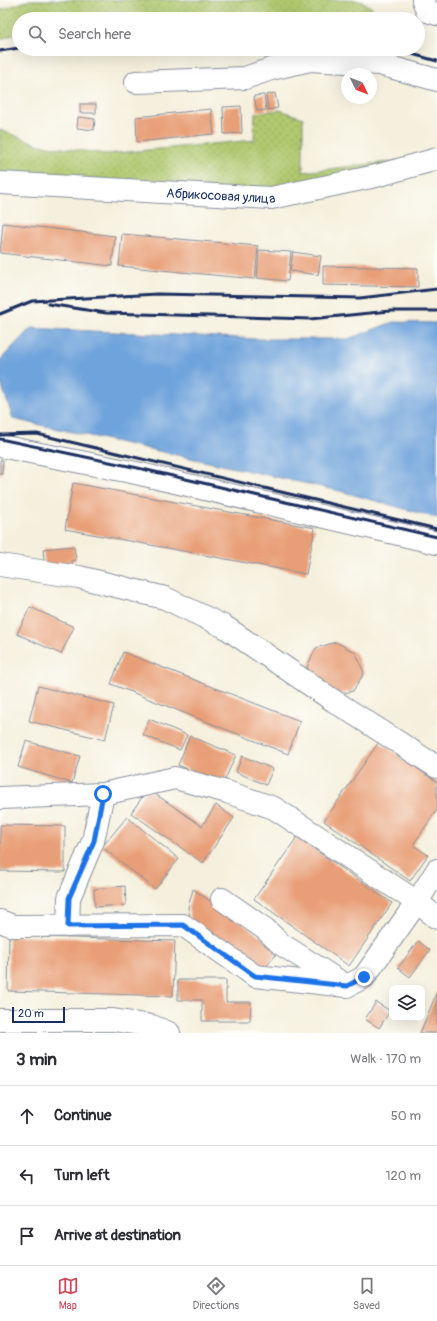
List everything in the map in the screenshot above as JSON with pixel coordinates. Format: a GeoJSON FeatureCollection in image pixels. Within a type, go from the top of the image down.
{"type":"FeatureCollection","features":[{"type":"Feature","properties":{"kind":"main road"},"geometry":{"type":"LineString","coordinates":[[423,0],[427,11],[437,14]]}},
{"type":"Feature","properties":{"kind":"main road"},"geometry":{"type":"LineString","coordinates":[[136,82],[245,78],[271,69],[310,60],[379,64],[437,80]]}},
{"type":"Feature","properties":{"kind":"main road","name":"Абрикосовая улица"},"geometry":{"type":"LineString","coordinates":[[0,183],[272,198],[376,176],[437,159]]}},
{"type":"Feature","properties":{"kind":"main road"},"geometry":{"type":"LineString","coordinates":[[0,446],[136,473],[437,544]]}},
{"type":"Feature","properties":{"kind":"main road"},"geometry":{"type":"LineString","coordinates":[[0,565],[79,577],[165,598],[225,627],[334,701],[437,767]]}},
{"type":"Feature","properties":{"kind":"main road"},"geometry":{"type":"LineString","coordinates":[[0,798],[103,794],[175,778],[227,792],[274,808],[416,902],[437,918]]}},
{"type":"Feature","properties":{"kind":"main road"},"geometry":{"type":"LineString","coordinates":[[68,926],[69,898],[94,841],[103,794]]}},
{"type":"Feature","properties":{"kind":"main road"},"geometry":{"type":"LineString","coordinates":[[0,921],[13,926],[183,925],[255,976],[347,986],[364,977],[437,870]]}},
{"type":"Feature","properties":{"kind":"main road"},"geometry":{"type":"LineString","coordinates":[[222,899],[265,929],[281,944],[347,986]]}},
{"type":"Feature","properties":{"kind":"main road"},"geometry":{"type":"LineString","coordinates":[[0,1020],[113,1020],[152,1026],[169,1033]]}},
{"type":"Feature","properties":{"kind":"green space"},"geometry":{"type":"Polygon","coordinates":[[[30,0],[356,0],[365,3],[378,12],[12,12],[12,35],[0,39],[0,10],[30,0]]]}},
{"type":"Feature","properties":{"kind":"green space"},"geometry":{"type":"Polygon","coordinates":[[[280,110],[303,118],[303,172],[404,160],[272,193],[0,176],[0,130],[40,145],[106,154],[254,140],[255,113],[280,110]]]}},
{"type":"Feature","properties":{"kind":"water"},"geometry":{"type":"Polygon","coordinates":[[[393,322],[437,323],[437,518],[340,491],[13,419],[0,380],[0,360],[31,328],[258,339],[348,339],[393,322]]]}},
{"type":"Feature","properties":{"kind":"building"},"geometry":{"type":"Polygon","coordinates":[[[275,93],[278,108],[268,110],[266,95],[275,93]]]}},
{"type":"Feature","properties":{"kind":"building"},"geometry":{"type":"Polygon","coordinates":[[[264,95],[266,110],[257,111],[254,96],[264,95]]]}},
{"type":"Feature","properties":{"kind":"building"},"geometry":{"type":"Polygon","coordinates":[[[80,104],[96,104],[96,113],[80,113],[80,104]]]}},
{"type":"Feature","properties":{"kind":"building"},"geometry":{"type":"Polygon","coordinates":[[[241,106],[242,133],[224,134],[223,107],[241,106]]]}},
{"type":"Feature","properties":{"kind":"building"},"geometry":{"type":"Polygon","coordinates":[[[211,109],[214,134],[137,142],[136,117],[211,109]]]}},
{"type":"Feature","properties":{"kind":"building"},"geometry":{"type":"Polygon","coordinates":[[[78,117],[95,119],[94,130],[77,128],[78,117]]]}},
{"type":"Feature","properties":{"kind":"building"},"geometry":{"type":"Polygon","coordinates":[[[3,223],[115,236],[112,266],[0,253],[3,223]]]}},
{"type":"Feature","properties":{"kind":"building"},"geometry":{"type":"Polygon","coordinates":[[[122,234],[258,246],[255,279],[119,266],[122,234]]]}},
{"type":"Feature","properties":{"kind":"building"},"geometry":{"type":"Polygon","coordinates":[[[259,250],[291,252],[288,281],[257,278],[259,250]]]}},
{"type":"Feature","properties":{"kind":"building"},"geometry":{"type":"Polygon","coordinates":[[[293,252],[321,256],[318,275],[290,271],[293,252]]]}},
{"type":"Feature","properties":{"kind":"building"},"geometry":{"type":"Polygon","coordinates":[[[323,266],[418,268],[418,287],[323,285],[323,266]]]}},
{"type":"Feature","properties":{"kind":"building"},"geometry":{"type":"Polygon","coordinates":[[[0,460],[3,460],[2,474],[0,474],[0,460]]]}},
{"type":"Feature","properties":{"kind":"building"},"geometry":{"type":"Polygon","coordinates":[[[73,483],[315,528],[306,574],[65,529],[73,483]]]}},
{"type":"Feature","properties":{"kind":"building"},"geometry":{"type":"Polygon","coordinates":[[[74,546],[76,560],[72,561],[73,568],[45,571],[43,549],[74,546]]]}},
{"type":"Feature","properties":{"kind":"building"},"geometry":{"type":"Polygon","coordinates":[[[30,607],[74,627],[61,654],[17,634],[30,607]]]}},
{"type":"Feature","properties":{"kind":"building"},"geometry":{"type":"Polygon","coordinates":[[[336,642],[356,653],[364,673],[353,691],[337,695],[315,681],[307,667],[316,648],[336,642]]]}},
{"type":"Feature","properties":{"kind":"building"},"geometry":{"type":"Polygon","coordinates":[[[123,652],[300,721],[288,754],[111,684],[123,652]]]}},
{"type":"Feature","properties":{"kind":"building"},"geometry":{"type":"Polygon","coordinates":[[[38,686],[114,705],[105,740],[29,721],[38,686]]]}},
{"type":"Feature","properties":{"kind":"building"},"geometry":{"type":"Polygon","coordinates":[[[149,719],[187,735],[180,750],[143,735],[149,719]]]}},
{"type":"Feature","properties":{"kind":"building"},"geometry":{"type":"Polygon","coordinates":[[[190,736],[236,755],[223,784],[178,765],[190,736]]]}},
{"type":"Feature","properties":{"kind":"building"},"geometry":{"type":"Polygon","coordinates":[[[26,741],[80,756],[72,783],[18,767],[26,741]]]}},
{"type":"Feature","properties":{"kind":"building"},"geometry":{"type":"Polygon","coordinates":[[[379,742],[437,782],[437,810],[413,845],[428,855],[410,881],[324,821],[379,742]]]}},
{"type":"Feature","properties":{"kind":"building"},"geometry":{"type":"Polygon","coordinates":[[[242,756],[273,769],[266,785],[236,772],[242,756]]]}},
{"type":"Feature","properties":{"kind":"building"},"geometry":{"type":"Polygon","coordinates":[[[148,789],[202,826],[216,805],[234,818],[203,863],[131,813],[148,789]]]}},
{"type":"Feature","properties":{"kind":"building"},"geometry":{"type":"Polygon","coordinates":[[[127,817],[179,859],[155,889],[102,847],[127,817]]]}},
{"type":"Feature","properties":{"kind":"building"},"geometry":{"type":"Polygon","coordinates":[[[0,825],[65,826],[65,872],[0,871],[0,825]]]}},
{"type":"Feature","properties":{"kind":"building"},"geometry":{"type":"Polygon","coordinates":[[[297,837],[392,903],[349,966],[254,899],[297,837]]]}},
{"type":"Feature","properties":{"kind":"building"},"geometry":{"type":"Polygon","coordinates":[[[125,886],[126,905],[95,907],[94,889],[125,886]]]}},
{"type":"Feature","properties":{"kind":"building"},"geometry":{"type":"Polygon","coordinates":[[[193,889],[280,950],[264,969],[191,920],[188,908],[193,889]]]}},
{"type":"Feature","properties":{"kind":"building"},"geometry":{"type":"Polygon","coordinates":[[[9,936],[175,941],[173,996],[8,991],[9,936]]]}},
{"type":"Feature","properties":{"kind":"building"},"geometry":{"type":"Polygon","coordinates":[[[418,941],[430,950],[410,977],[398,968],[418,941]]]}},
{"type":"Feature","properties":{"kind":"building"},"geometry":{"type":"Polygon","coordinates":[[[178,980],[226,980],[226,1002],[251,1002],[250,1021],[202,1021],[202,1000],[178,1000],[178,980]]]}},
{"type":"Feature","properties":{"kind":"building"},"geometry":{"type":"Polygon","coordinates":[[[437,992],[437,1033],[420,1033],[437,992]]]}},
{"type":"Feature","properties":{"kind":"building"},"geometry":{"type":"Polygon","coordinates":[[[376,1002],[389,1010],[379,1028],[365,1019],[376,1002]]]}},
{"type":"Feature","properties":{"kind":"railway"},"geometry":{"type":"LineString","coordinates":[[0,51],[12,49]]}},
{"type":"Feature","properties":{"kind":"railway"},"geometry":{"type":"LineString","coordinates":[[419,56],[437,61]]}},
{"type":"Feature","properties":{"kind":"railway"},"geometry":{"type":"LineString","coordinates":[[0,314],[32,301],[157,294],[360,298],[437,289]]}},
{"type":"Feature","properties":{"kind":"railway"},"geometry":{"type":"LineString","coordinates":[[48,304],[106,313],[310,319],[390,311],[437,311]]}},
{"type":"Feature","properties":{"kind":"railway"},"geometry":{"type":"LineString","coordinates":[[0,435],[37,434],[437,529]]}},
{"type":"Feature","properties":{"kind":"railway"},"geometry":{"type":"LineString","coordinates":[[0,439],[138,468],[437,537]]}},
{"type":"Feature","properties":{"kind":"route"},"geometry":{"type":"LineString","coordinates":[[103,794],[94,841],[69,898],[68,926],[183,925],[255,976],[347,986],[364,977]]}}]}
